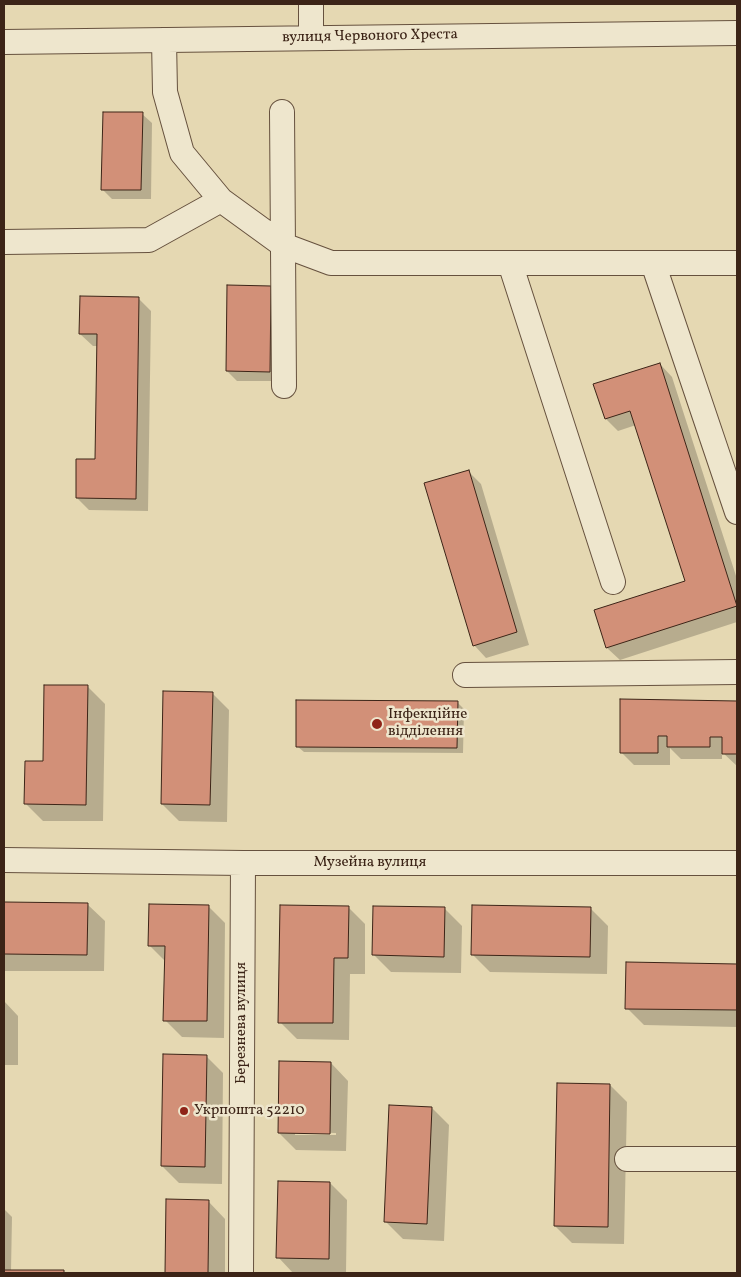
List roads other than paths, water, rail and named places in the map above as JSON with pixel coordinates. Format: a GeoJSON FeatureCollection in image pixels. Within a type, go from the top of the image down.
{"type":"FeatureCollection","features":[{"type":"Feature","properties":{"kind":"street"},"geometry":{"type":"LineString","coordinates":[[311,38],[312,4]]}},
{"type":"Feature","properties":{"kind":"street","name":"вулиця Червоного Хреста"},"geometry":{"type":"LineString","coordinates":[[4,42],[737,33]]}},
{"type":"Feature","properties":{"kind":"street"},"geometry":{"type":"LineString","coordinates":[[164,40],[165,92],[182,153],[221,200],[283,245],[330,263],[737,263]]}},
{"type":"Feature","properties":{"kind":"street"},"geometry":{"type":"LineString","coordinates":[[282,112],[284,386]]}},
{"type":"Feature","properties":{"kind":"street"},"geometry":{"type":"LineString","coordinates":[[4,242],[149,240],[221,200]]}},
{"type":"Feature","properties":{"kind":"street"},"geometry":{"type":"LineString","coordinates":[[510,263],[613,582]]}},
{"type":"Feature","properties":{"kind":"street"},"geometry":{"type":"LineString","coordinates":[[654,263],[737,512]]}},
{"type":"Feature","properties":{"kind":"street"},"geometry":{"type":"LineString","coordinates":[[465,675],[737,672]]}},
{"type":"Feature","properties":{"kind":"street","name":"Музейна вулиця"},"geometry":{"type":"LineString","coordinates":[[4,860],[243,863],[737,863]]}},
{"type":"Feature","properties":{"kind":"street","name":"Березнева вулиця"},"geometry":{"type":"LineString","coordinates":[[241,1273],[243,863]]}},
{"type":"Feature","properties":{"kind":"street"},"geometry":{"type":"LineString","coordinates":[[627,1159],[737,1160]]}},
{"type":"Feature","properties":{"kind":"place","name":"Інфекційне відділення"},"geometry":{"type":"Point","coordinates":[377,724]}},
{"type":"Feature","properties":{"kind":"place","name":"Укрпошта 52210"},"geometry":{"type":"Point","coordinates":[184,1111]}}]}
